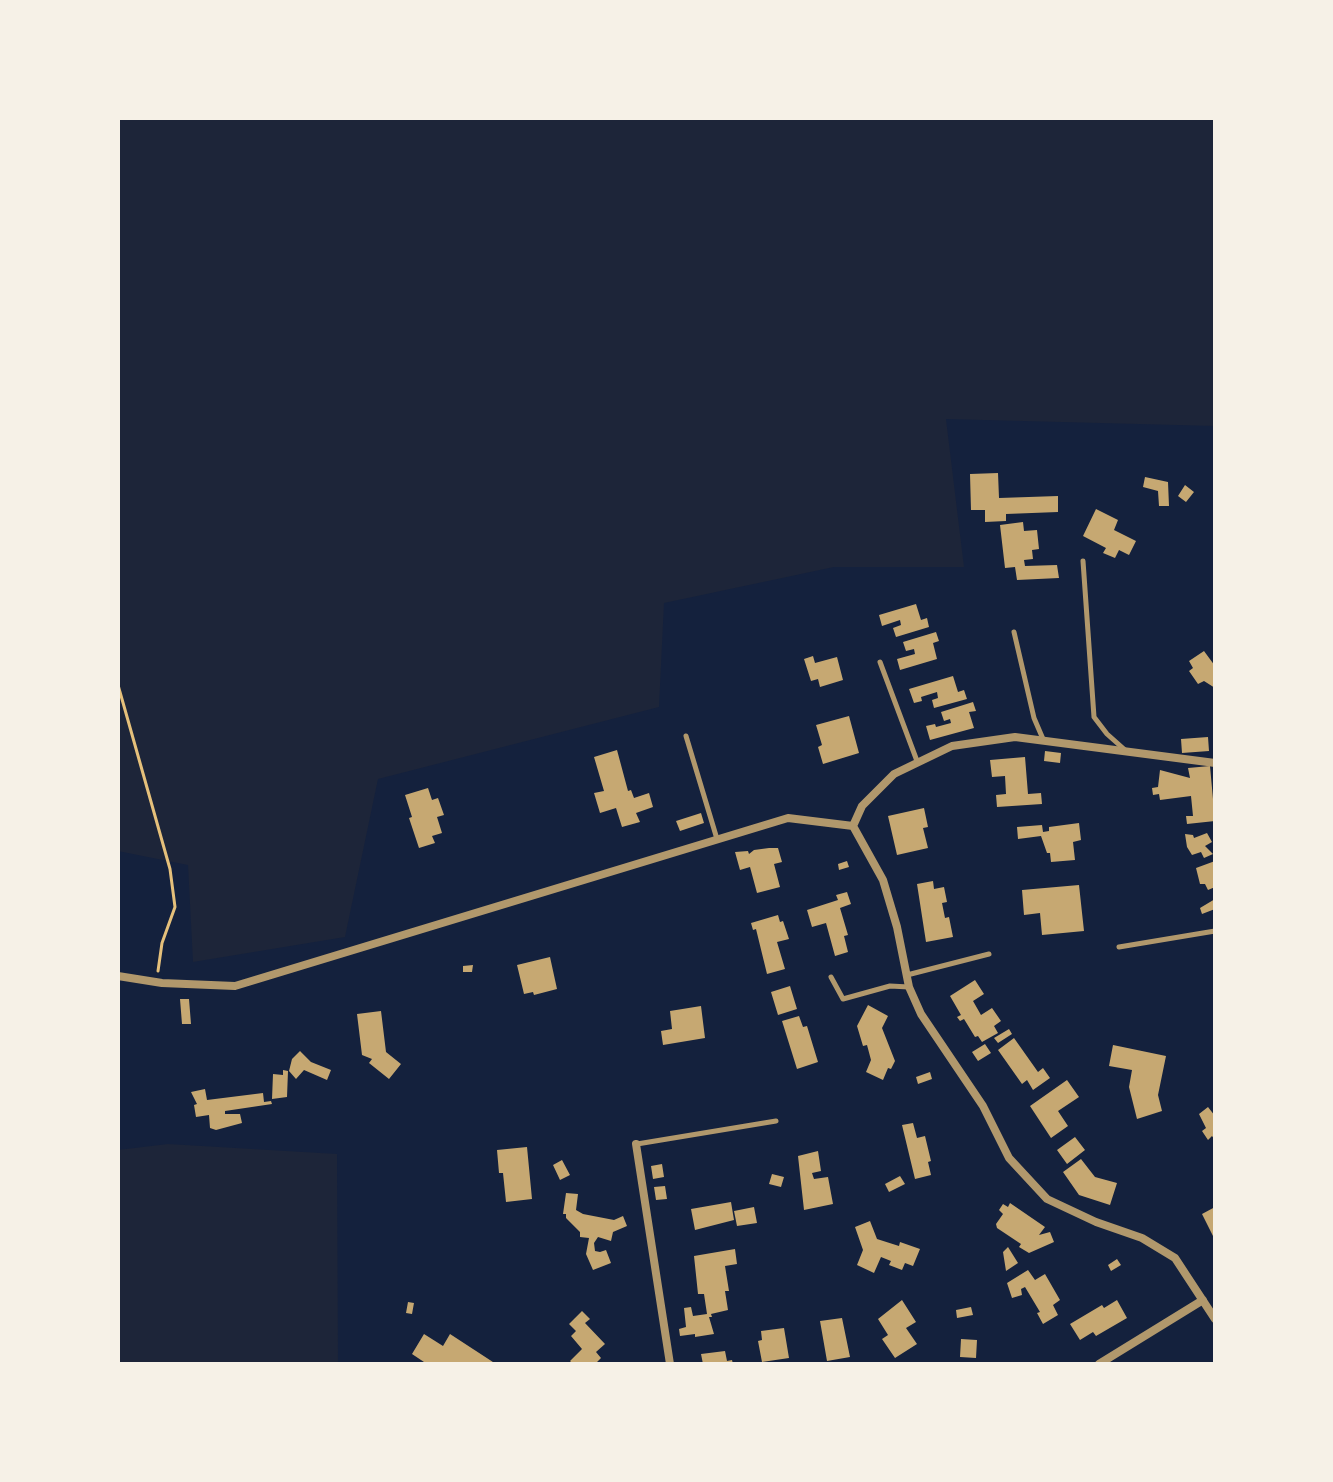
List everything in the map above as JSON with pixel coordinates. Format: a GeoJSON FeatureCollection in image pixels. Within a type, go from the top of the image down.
{"type":"FeatureCollection","features":[{"type":"Feature","properties":{"kind":"street"},"geometry":{"type":"LineString","coordinates":[[853,826],[862,806],[894,774],[952,746],[1015,737],[1215,763]]}},
{"type":"Feature","properties":{"kind":"street"},"geometry":{"type":"LineString","coordinates":[[118,976],[157,982],[235,986],[788,818],[853,826]]}},
{"type":"Feature","properties":{"kind":"street"},"geometry":{"type":"LineString","coordinates":[[853,826],[883,880],[897,927],[909,987],[921,1014],[983,1106],[1009,1158],[1047,1199],[1096,1222],[1142,1238],[1175,1258],[1215,1319]]}},
{"type":"Feature","properties":{"kind":"street"},"geometry":{"type":"LineString","coordinates":[[636,1144],[670,1364]]}},
{"type":"Feature","properties":{"kind":"street"},"geometry":{"type":"LineString","coordinates":[[1099,1364],[1203,1300]]}},
{"type":"Feature","properties":{"kind":"lane"},"geometry":{"type":"LineString","coordinates":[[1083,561],[1094,717],[1107,734],[1129,753]]}},
{"type":"Feature","properties":{"kind":"lane"},"geometry":{"type":"LineString","coordinates":[[1014,632],[1034,718],[1043,739]]}},
{"type":"Feature","properties":{"kind":"lane"},"geometry":{"type":"LineString","coordinates":[[880,662],[917,761]]}},
{"type":"Feature","properties":{"kind":"lane"},"geometry":{"type":"LineString","coordinates":[[686,736],[717,840]]}},
{"type":"Feature","properties":{"kind":"lane"},"geometry":{"type":"LineString","coordinates":[[1119,947],[1215,931]]}},
{"type":"Feature","properties":{"kind":"lane"},"geometry":{"type":"LineString","coordinates":[[906,975],[989,954]]}},
{"type":"Feature","properties":{"kind":"lane"},"geometry":{"type":"LineString","coordinates":[[831,977],[843,999],[890,986],[909,987]]}},
{"type":"Feature","properties":{"kind":"lane"},"geometry":{"type":"LineString","coordinates":[[636,1144],[776,1121]]}},
{"type":"Feature","properties":{"kind":"path"},"geometry":{"type":"LineString","coordinates":[[118,685],[170,869],[175,907],[162,943],[157,982]]}},
{"type":"Feature","properties":{"kind":"shaded area"},"geometry":{"type":"Polygon","coordinates":[[[118,118],[1215,118],[1215,426],[946,419],[964,567],[834,567],[664,603],[659,707],[378,779],[345,937],[193,962],[188,865],[118,851],[118,118]]]}},
{"type":"Feature","properties":{"kind":"shaded area"},"geometry":{"type":"Polygon","coordinates":[[[168,1144],[337,1154],[338,1364],[118,1364],[118,1150],[168,1144]]]}},
{"type":"Feature","properties":{"kind":"building"},"geometry":{"type":"Polygon","coordinates":[[[998,473],[999,498],[1058,496],[1058,512],[1006,514],[1006,521],[985,522],[985,510],[971,510],[970,474],[998,473]]]}},
{"type":"Feature","properties":{"kind":"building"},"geometry":{"type":"Polygon","coordinates":[[[1145,477],[1168,482],[1169,506],[1159,506],[1158,491],[1143,487],[1145,477]]]}},
{"type":"Feature","properties":{"kind":"building"},"geometry":{"type":"Polygon","coordinates":[[[1185,485],[1194,492],[1186,502],[1178,496],[1185,485]]]}},
{"type":"Feature","properties":{"kind":"building"},"geometry":{"type":"Polygon","coordinates":[[[1096,509],[1118,520],[1114,530],[1136,541],[1129,555],[1119,550],[1115,558],[1103,553],[1106,548],[1083,536],[1096,509]]]}},
{"type":"Feature","properties":{"kind":"building"},"geometry":{"type":"Polygon","coordinates":[[[1023,522],[1024,531],[1037,530],[1039,549],[1032,550],[1033,559],[1024,560],[1025,566],[1057,565],[1059,578],[1017,580],[1015,567],[1005,568],[1000,525],[1023,522]]]}},
{"type":"Feature","properties":{"kind":"building"},"geometry":{"type":"Polygon","coordinates":[[[916,604],[921,620],[927,618],[929,627],[896,637],[893,628],[901,625],[900,620],[882,626],[879,615],[916,604]]]}},
{"type":"Feature","properties":{"kind":"building"},"geometry":{"type":"Polygon","coordinates":[[[936,632],[939,641],[933,643],[937,659],[900,670],[897,659],[915,654],[914,649],[906,651],[903,642],[936,632]]]}},
{"type":"Feature","properties":{"kind":"building"},"geometry":{"type":"Polygon","coordinates":[[[1204,651],[1215,666],[1215,688],[1204,681],[1198,684],[1189,671],[1193,668],[1189,661],[1204,651]]]}},
{"type":"Feature","properties":{"kind":"building"},"geometry":{"type":"Polygon","coordinates":[[[813,656],[815,663],[837,657],[843,680],[820,687],[818,679],[811,681],[804,659],[813,656]]]}},
{"type":"Feature","properties":{"kind":"building"},"geometry":{"type":"Polygon","coordinates":[[[953,676],[958,692],[964,690],[967,699],[934,708],[932,700],[938,698],[937,692],[914,703],[909,689],[953,676]]]}},
{"type":"Feature","properties":{"kind":"building"},"geometry":{"type":"Polygon","coordinates":[[[973,702],[976,711],[969,712],[974,728],[930,740],[926,726],[951,723],[950,719],[944,721],[941,712],[973,702]]]}},
{"type":"Feature","properties":{"kind":"building"},"geometry":{"type":"Polygon","coordinates":[[[849,716],[859,753],[823,764],[816,725],[849,716]]]}},
{"type":"Feature","properties":{"kind":"building"},"geometry":{"type":"Polygon","coordinates":[[[1208,737],[1209,751],[1182,753],[1181,739],[1208,737]]]}},
{"type":"Feature","properties":{"kind":"building"},"geometry":{"type":"Polygon","coordinates":[[[617,750],[628,791],[631,790],[634,798],[649,793],[653,807],[636,813],[640,822],[622,827],[616,808],[600,813],[594,793],[604,791],[594,757],[617,750]]]}},
{"type":"Feature","properties":{"kind":"building"},"geometry":{"type":"Polygon","coordinates":[[[1045,751],[1061,753],[1060,763],[1044,761],[1045,751]]]}},
{"type":"Feature","properties":{"kind":"building"},"geometry":{"type":"Polygon","coordinates":[[[1025,757],[1028,794],[1041,793],[1042,804],[997,807],[996,795],[1006,794],[1005,776],[992,777],[990,760],[1025,757]]]}},
{"type":"Feature","properties":{"kind":"building"},"geometry":{"type":"Polygon","coordinates":[[[1210,766],[1215,821],[1187,824],[1186,816],[1193,816],[1191,796],[1160,800],[1159,794],[1153,795],[1152,788],[1158,787],[1160,770],[1190,778],[1188,768],[1210,766]]]}},
{"type":"Feature","properties":{"kind":"building"},"geometry":{"type":"Polygon","coordinates":[[[428,788],[432,800],[438,798],[444,815],[437,817],[442,833],[432,836],[435,843],[419,848],[405,795],[428,788]]]}},
{"type":"Feature","properties":{"kind":"building"},"geometry":{"type":"Polygon","coordinates":[[[924,808],[928,827],[923,828],[928,848],[897,855],[888,816],[924,808]]]}},
{"type":"Feature","properties":{"kind":"building"},"geometry":{"type":"Polygon","coordinates":[[[701,813],[704,823],[680,831],[676,821],[701,813]]]}},
{"type":"Feature","properties":{"kind":"building"},"geometry":{"type":"Polygon","coordinates":[[[1079,823],[1081,840],[1073,842],[1075,860],[1051,862],[1041,836],[1018,839],[1017,827],[1042,825],[1043,832],[1049,831],[1049,827],[1079,823]]]}},
{"type":"Feature","properties":{"kind":"building"},"geometry":{"type":"Polygon","coordinates":[[[1207,833],[1212,842],[1205,846],[1213,854],[1204,858],[1201,852],[1192,855],[1185,834],[1194,838],[1207,833]]]}},
{"type":"Feature","properties":{"kind":"building"},"geometry":{"type":"Polygon","coordinates":[[[778,848],[782,862],[774,864],[780,887],[757,893],[750,867],[740,870],[735,852],[748,851],[749,854],[778,848]]]}},
{"type":"Feature","properties":{"kind":"building"},"geometry":{"type":"Polygon","coordinates":[[[847,861],[849,867],[839,870],[838,864],[847,861]]]}},
{"type":"Feature","properties":{"kind":"building"},"geometry":{"type":"Polygon","coordinates":[[[1215,861],[1215,887],[1208,890],[1205,884],[1200,884],[1196,868],[1215,861]]]}},
{"type":"Feature","properties":{"kind":"building"},"geometry":{"type":"Polygon","coordinates":[[[933,881],[934,889],[944,887],[947,902],[942,903],[953,937],[926,942],[917,884],[933,881]]]}},
{"type":"Feature","properties":{"kind":"building"},"geometry":{"type":"Polygon","coordinates":[[[1079,885],[1084,931],[1042,935],[1040,913],[1024,915],[1022,890],[1079,885]]]}},
{"type":"Feature","properties":{"kind":"building"},"geometry":{"type":"Polygon","coordinates":[[[847,892],[851,904],[840,908],[848,935],[844,936],[848,952],[835,956],[826,923],[812,927],[807,910],[838,900],[836,895],[847,892]]]}},
{"type":"Feature","properties":{"kind":"building"},"geometry":{"type":"Polygon","coordinates":[[[1215,899],[1215,909],[1202,914],[1200,908],[1215,899]]]}},
{"type":"Feature","properties":{"kind":"building"},"geometry":{"type":"Polygon","coordinates":[[[778,915],[789,939],[777,942],[785,969],[767,974],[756,929],[753,930],[751,923],[778,915]]]}},
{"type":"Feature","properties":{"kind":"building"},"geometry":{"type":"Polygon","coordinates":[[[550,957],[557,989],[534,995],[533,992],[524,994],[517,965],[550,957]]]}},
{"type":"Feature","properties":{"kind":"building"},"geometry":{"type":"Polygon","coordinates":[[[473,965],[472,972],[463,972],[463,966],[473,965]]]}},
{"type":"Feature","properties":{"kind":"building"},"geometry":{"type":"Polygon","coordinates":[[[975,980],[984,994],[973,1001],[981,1015],[992,1008],[1001,1021],[994,1026],[998,1033],[982,1042],[978,1036],[975,1037],[964,1019],[960,1021],[957,1017],[961,1015],[950,996],[975,980]]]}},
{"type":"Feature","properties":{"kind":"building"},"geometry":{"type":"Polygon","coordinates":[[[790,986],[797,1009],[778,1015],[771,992],[790,986]]]}},
{"type":"Feature","properties":{"kind":"building"},"geometry":{"type":"Polygon","coordinates":[[[180,999],[189,999],[191,1024],[182,1024],[180,999]]]}},
{"type":"Feature","properties":{"kind":"building"},"geometry":{"type":"Polygon","coordinates":[[[868,1005],[888,1016],[882,1028],[895,1061],[883,1080],[866,1072],[871,1060],[857,1026],[868,1005]]]}},
{"type":"Feature","properties":{"kind":"building"},"geometry":{"type":"Polygon","coordinates":[[[701,1006],[705,1038],[663,1045],[661,1031],[672,1029],[670,1011],[701,1006]]]}},
{"type":"Feature","properties":{"kind":"building"},"geometry":{"type":"Polygon","coordinates":[[[381,1011],[386,1052],[401,1064],[389,1079],[369,1063],[372,1059],[362,1055],[357,1014],[381,1011]]]}},
{"type":"Feature","properties":{"kind":"building"},"geometry":{"type":"Polygon","coordinates":[[[799,1016],[803,1027],[807,1026],[818,1062],[797,1069],[782,1021],[799,1016]]]}},
{"type":"Feature","properties":{"kind":"building"},"geometry":{"type":"Polygon","coordinates":[[[1009,1029],[1012,1034],[998,1043],[994,1038],[1009,1029]]]}},
{"type":"Feature","properties":{"kind":"building"},"geometry":{"type":"Polygon","coordinates":[[[1014,1038],[1038,1072],[1043,1068],[1050,1078],[1033,1090],[1027,1080],[1022,1084],[998,1050],[1014,1038]]]}},
{"type":"Feature","properties":{"kind":"building"},"geometry":{"type":"Polygon","coordinates":[[[985,1044],[991,1053],[978,1061],[972,1052],[985,1044]]]}},
{"type":"Feature","properties":{"kind":"building"},"geometry":{"type":"Polygon","coordinates":[[[1113,1045],[1166,1056],[1158,1095],[1162,1111],[1137,1119],[1129,1087],[1132,1070],[1109,1066],[1113,1045]]]}},
{"type":"Feature","properties":{"kind":"building"},"geometry":{"type":"Polygon","coordinates":[[[300,1051],[311,1062],[331,1070],[327,1080],[304,1070],[296,1079],[289,1071],[292,1059],[300,1051]]]}},
{"type":"Feature","properties":{"kind":"building"},"geometry":{"type":"Polygon","coordinates":[[[283,1070],[288,1071],[287,1097],[272,1099],[273,1074],[283,1075],[283,1070]]]}},
{"type":"Feature","properties":{"kind":"building"},"geometry":{"type":"Polygon","coordinates":[[[930,1072],[932,1079],[918,1084],[916,1077],[930,1072]]]}},
{"type":"Feature","properties":{"kind":"building"},"geometry":{"type":"Polygon","coordinates":[[[1067,1080],[1079,1097],[1058,1111],[1068,1126],[1051,1138],[1030,1106],[1067,1080]]]}},
{"type":"Feature","properties":{"kind":"building"},"geometry":{"type":"Polygon","coordinates":[[[205,1089],[207,1100],[263,1093],[264,1102],[271,1101],[272,1104],[225,1111],[225,1114],[240,1114],[242,1123],[216,1130],[210,1128],[209,1115],[196,1117],[194,1105],[197,1104],[191,1092],[205,1089]]]}},
{"type":"Feature","properties":{"kind":"building"},"geometry":{"type":"Polygon","coordinates":[[[1208,1107],[1215,1116],[1215,1140],[1212,1136],[1208,1140],[1202,1131],[1206,1128],[1199,1114],[1208,1107]]]}},
{"type":"Feature","properties":{"kind":"building"},"geometry":{"type":"Polygon","coordinates":[[[913,1123],[917,1138],[925,1136],[931,1161],[928,1162],[931,1175],[915,1179],[902,1125],[913,1123]]]}},
{"type":"Feature","properties":{"kind":"building"},"geometry":{"type":"Polygon","coordinates":[[[1075,1137],[1085,1150],[1067,1164],[1057,1150],[1075,1137]]]}},
{"type":"Feature","properties":{"kind":"building"},"geometry":{"type":"Polygon","coordinates":[[[527,1147],[532,1199],[506,1202],[497,1150],[527,1147]]]}},
{"type":"Feature","properties":{"kind":"building"},"geometry":{"type":"Polygon","coordinates":[[[818,1151],[821,1171],[812,1173],[814,1179],[828,1177],[833,1204],[804,1210],[798,1156],[818,1151]]]}},
{"type":"Feature","properties":{"kind":"building"},"geometry":{"type":"Polygon","coordinates":[[[1081,1159],[1095,1177],[1117,1183],[1110,1205],[1079,1195],[1063,1172],[1081,1159]]]}},
{"type":"Feature","properties":{"kind":"building"},"geometry":{"type":"Polygon","coordinates":[[[562,1160],[570,1175],[560,1180],[553,1165],[562,1160]]]}},
{"type":"Feature","properties":{"kind":"building"},"geometry":{"type":"Polygon","coordinates":[[[662,1164],[664,1177],[653,1179],[651,1166],[662,1164]]]}},
{"type":"Feature","properties":{"kind":"building"},"geometry":{"type":"Polygon","coordinates":[[[772,1174],[784,1177],[781,1187],[769,1184],[772,1174]]]}},
{"type":"Feature","properties":{"kind":"building"},"geometry":{"type":"Polygon","coordinates":[[[900,1176],[905,1184],[889,1192],[885,1184],[900,1176]]]}},
{"type":"Feature","properties":{"kind":"building"},"geometry":{"type":"Polygon","coordinates":[[[665,1186],[667,1199],[656,1200],[654,1187],[665,1186]]]}},
{"type":"Feature","properties":{"kind":"building"},"geometry":{"type":"Polygon","coordinates":[[[566,1193],[578,1194],[576,1210],[583,1214],[614,1220],[623,1216],[627,1226],[613,1232],[611,1241],[598,1237],[594,1243],[595,1251],[606,1250],[611,1263],[593,1270],[586,1254],[589,1238],[580,1237],[580,1232],[563,1214],[566,1193]]]}},
{"type":"Feature","properties":{"kind":"building"},"geometry":{"type":"Polygon","coordinates":[[[731,1202],[734,1220],[695,1230],[691,1209],[731,1202]]]}},
{"type":"Feature","properties":{"kind":"building"},"geometry":{"type":"Polygon","coordinates":[[[1010,1203],[1045,1227],[1039,1235],[1050,1232],[1054,1242],[1029,1253],[997,1228],[996,1224],[1003,1214],[999,1210],[1003,1204],[1008,1207],[1010,1203]]]}},
{"type":"Feature","properties":{"kind":"building"},"geometry":{"type":"Polygon","coordinates":[[[754,1207],[757,1223],[737,1226],[734,1211],[754,1207]]]}},
{"type":"Feature","properties":{"kind":"building"},"geometry":{"type":"Polygon","coordinates":[[[1215,1207],[1215,1240],[1202,1214],[1215,1207]]]}},
{"type":"Feature","properties":{"kind":"building"},"geometry":{"type":"Polygon","coordinates":[[[870,1221],[877,1239],[920,1249],[913,1266],[905,1263],[902,1270],[889,1265],[891,1261],[881,1257],[874,1273],[857,1265],[863,1250],[855,1227],[870,1221]]]}},
{"type":"Feature","properties":{"kind":"building"},"geometry":{"type":"Polygon","coordinates":[[[1008,1247],[1018,1263],[1006,1271],[1003,1252],[1008,1247]]]}},
{"type":"Feature","properties":{"kind":"building"},"geometry":{"type":"Polygon","coordinates":[[[735,1249],[737,1264],[725,1266],[728,1310],[709,1317],[714,1334],[680,1336],[679,1329],[686,1327],[684,1308],[691,1307],[693,1316],[707,1314],[704,1294],[698,1294],[694,1256],[735,1249]]]}},
{"type":"Feature","properties":{"kind":"building"},"geometry":{"type":"Polygon","coordinates":[[[1117,1259],[1121,1265],[1111,1271],[1108,1265],[1117,1259]]]}},
{"type":"Feature","properties":{"kind":"building"},"geometry":{"type":"Polygon","coordinates":[[[1028,1270],[1035,1280],[1045,1274],[1060,1300],[1053,1305],[1058,1315],[1043,1324],[1037,1313],[1040,1312],[1025,1287],[1021,1289],[1022,1295],[1012,1298],[1007,1283],[1028,1270]]]}},
{"type":"Feature","properties":{"kind":"building"},"geometry":{"type":"Polygon","coordinates":[[[902,1300],[916,1322],[906,1328],[917,1344],[895,1358],[882,1339],[888,1335],[878,1319],[902,1300]]]}},
{"type":"Feature","properties":{"kind":"building"},"geometry":{"type":"Polygon","coordinates":[[[1117,1300],[1127,1318],[1096,1336],[1093,1332],[1080,1340],[1070,1324],[1117,1300]]]}},
{"type":"Feature","properties":{"kind":"building"},"geometry":{"type":"Polygon","coordinates":[[[408,1302],[414,1303],[412,1314],[406,1313],[408,1302]]]}},
{"type":"Feature","properties":{"kind":"building"},"geometry":{"type":"Polygon","coordinates":[[[971,1307],[973,1315],[957,1318],[956,1310],[971,1307]]]}},
{"type":"Feature","properties":{"kind":"building"},"geometry":{"type":"Polygon","coordinates":[[[582,1311],[590,1319],[585,1323],[605,1344],[596,1352],[601,1358],[595,1364],[573,1364],[570,1361],[582,1349],[571,1336],[576,1331],[569,1324],[582,1311]]]}},
{"type":"Feature","properties":{"kind":"building"},"geometry":{"type":"Polygon","coordinates":[[[842,1318],[850,1357],[827,1361],[820,1321],[842,1318]]]}},
{"type":"Feature","properties":{"kind":"building"},"geometry":{"type":"Polygon","coordinates":[[[784,1328],[789,1358],[762,1362],[758,1341],[762,1340],[761,1331],[784,1328]]]}},
{"type":"Feature","properties":{"kind":"building"},"geometry":{"type":"Polygon","coordinates":[[[424,1334],[443,1346],[450,1334],[496,1364],[427,1364],[412,1354],[424,1334]]]}},
{"type":"Feature","properties":{"kind":"building"},"geometry":{"type":"Polygon","coordinates":[[[961,1339],[977,1340],[976,1358],[960,1357],[961,1339]]]}},
{"type":"Feature","properties":{"kind":"building"},"geometry":{"type":"Polygon","coordinates":[[[725,1351],[727,1361],[732,1360],[733,1364],[703,1364],[701,1354],[725,1351]]]}}]}
